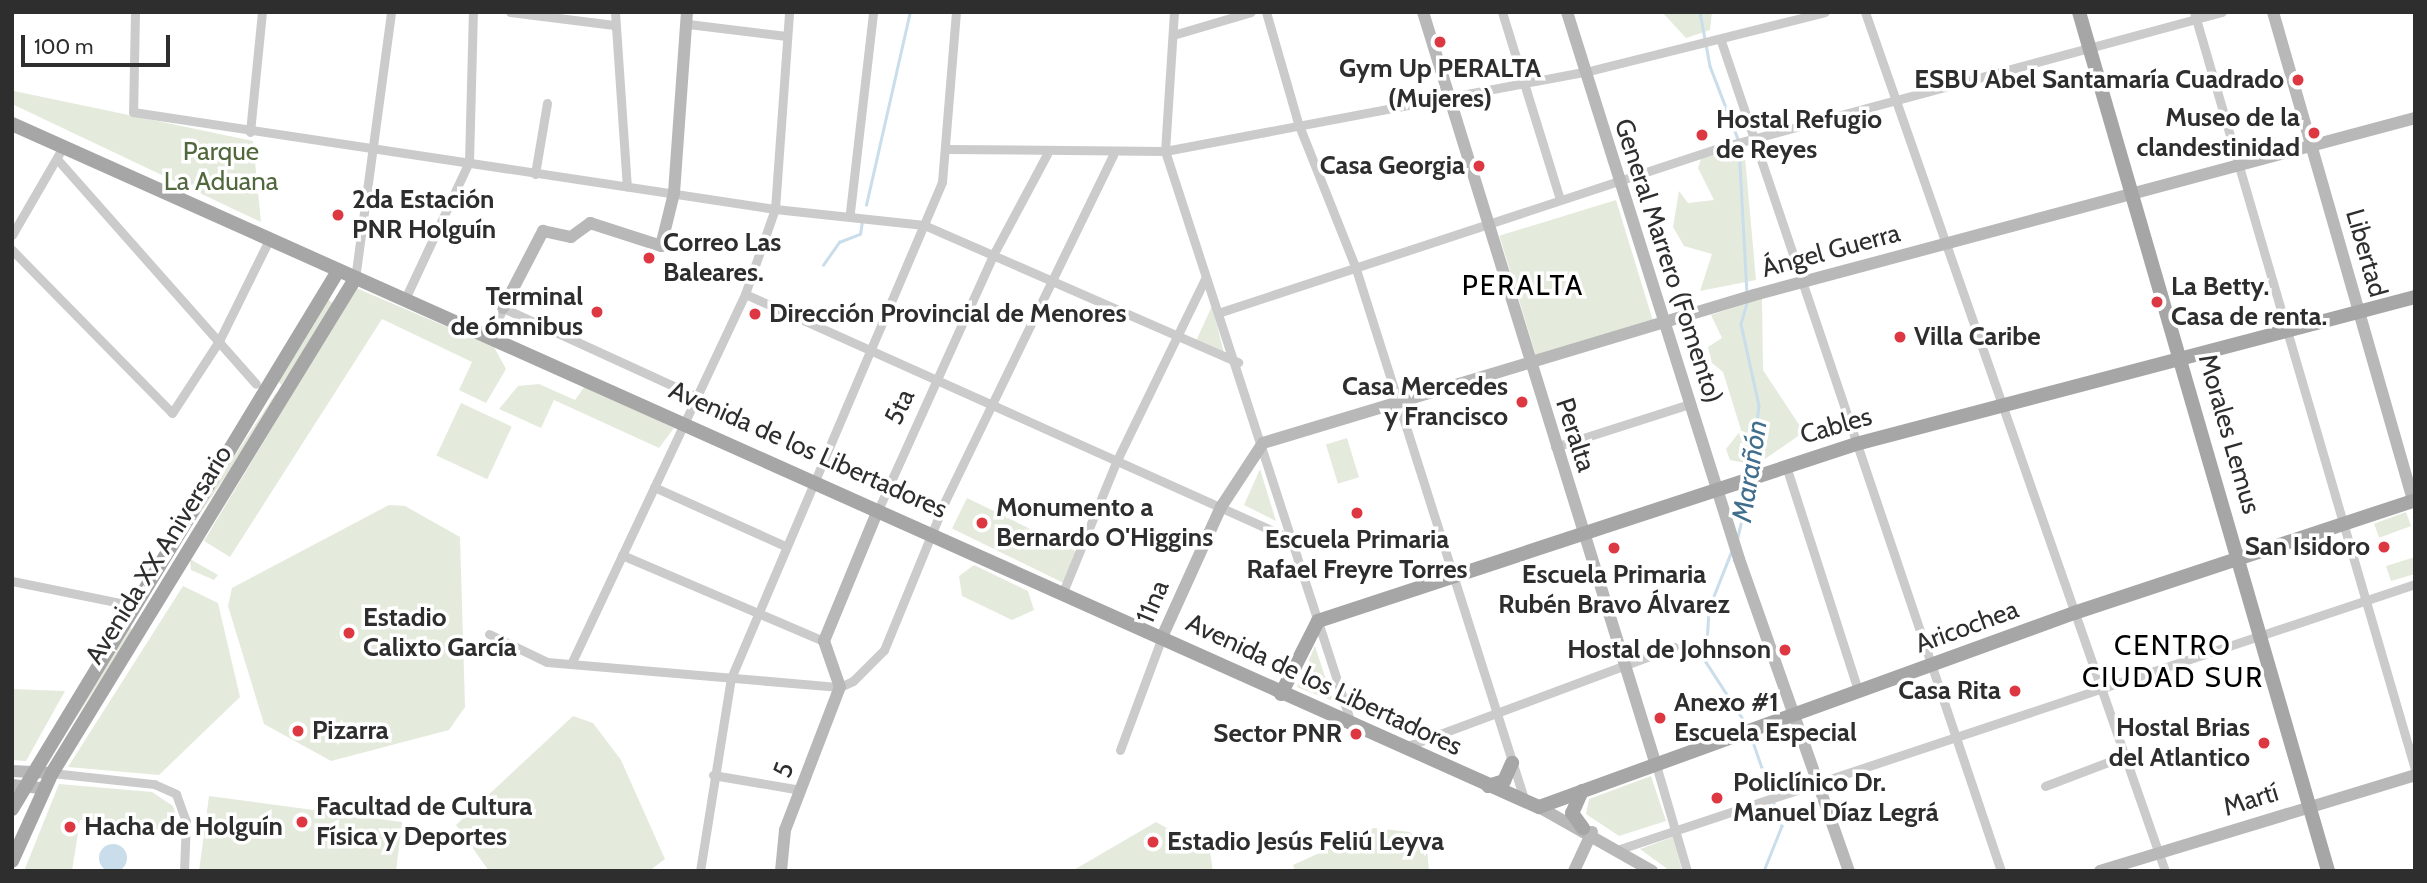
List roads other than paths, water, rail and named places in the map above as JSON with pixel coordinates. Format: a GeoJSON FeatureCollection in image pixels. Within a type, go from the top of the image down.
{"type":"FeatureCollection","features":[{"type":"Feature","properties":{"kind":"main road","name":"Morales Lemus"},"geometry":{"type":"LineString","coordinates":[[2079,12],[2130,193],[2182,359],[2328,871]]}},
{"type":"Feature","properties":{"kind":"main road","name":"Avenida de los Libertadores"},"geometry":{"type":"LineString","coordinates":[[12,124],[60,153],[491,334],[1162,637],[1352,728],[1532,804]]}},
{"type":"Feature","properties":{"kind":"main road","name":"Avenida XX Aniversario"},"geometry":{"type":"LineString","coordinates":[[12,808],[17,785],[30,772],[130,605],[338,271]]}},
{"type":"Feature","properties":{"kind":"main road","name":"Avenida XX Aniversario"},"geometry":{"type":"LineString","coordinates":[[12,861],[51,773],[355,279]]}},
{"type":"Feature","properties":{"kind":"main road","name":"Cables"},"geometry":{"type":"LineString","coordinates":[[1318,621],[1450,580],[1856,444],[2415,297]]}},
{"type":"Feature","properties":{"kind":"main road","name":"Aricochea"},"geometry":{"type":"LineString","coordinates":[[1532,804],[1582,791],[1739,736],[2074,613],[2341,523],[2414,502]]}},
{"type":"Feature","properties":{"kind":"main road"},"geometry":{"type":"LineString","coordinates":[[1281,694],[1318,621]]}},
{"type":"Feature","properties":{"kind":"main road"},"geometry":{"type":"LineString","coordinates":[[1488,786],[1504,782],[1512,762]]}},
{"type":"Feature","properties":{"kind":"main road"},"geometry":{"type":"LineString","coordinates":[[1582,791],[1572,813],[1587,830]]}},
{"type":"Feature","properties":{"kind":"street"},"geometry":{"type":"LineString","coordinates":[[135,12],[133,112],[250,132],[377,147],[535,174],[775,209],[850,212],[924,225],[1174,338],[1238,362]]}},
{"type":"Feature","properties":{"kind":"street"},"geometry":{"type":"LineString","coordinates":[[250,132],[262,12]]}},
{"type":"Feature","properties":{"kind":"street"},"geometry":{"type":"LineString","coordinates":[[355,279],[377,147],[391,12]]}},
{"type":"Feature","properties":{"kind":"street"},"geometry":{"type":"LineString","coordinates":[[405,299],[469,162],[473,12]]}},
{"type":"Feature","properties":{"kind":"street"},"geometry":{"type":"LineString","coordinates":[[510,12],[614,25]]}},
{"type":"Feature","properties":{"kind":"street"},"geometry":{"type":"LineString","coordinates":[[615,12],[627,187]]}},
{"type":"Feature","properties":{"kind":"street"},"geometry":{"type":"LineString","coordinates":[[571,664],[745,294],[775,209],[789,12]]}},
{"type":"Feature","properties":{"kind":"street"},"geometry":{"type":"LineString","coordinates":[[850,212],[873,12]]}},
{"type":"Feature","properties":{"kind":"street"},"geometry":{"type":"LineString","coordinates":[[700,871],[713,775],[731,678],[757,609],[942,182],[956,12]]}},
{"type":"Feature","properties":{"kind":"street"},"geometry":{"type":"LineString","coordinates":[[1174,12],[1165,151],[1205,279],[1221,312],[1238,362],[1352,728]]}},
{"type":"Feature","properties":{"kind":"street"},"geometry":{"type":"LineString","coordinates":[[1172,35],[1251,12]]}},
{"type":"Feature","properties":{"kind":"street"},"geometry":{"type":"LineString","coordinates":[[1266,12],[1298,123],[1355,267],[1450,580],[1512,762],[1532,804]]}},
{"type":"Feature","properties":{"kind":"street","name":"Peralta"},"geometry":{"type":"LineString","coordinates":[[1423,12],[1687,871]]}},
{"type":"Feature","properties":{"kind":"street"},"geometry":{"type":"LineString","coordinates":[[1502,12],[1560,199]]}},
{"type":"Feature","properties":{"kind":"street","name":"General Marrero (Fomento)"},"geometry":{"type":"LineString","coordinates":[[1567,12],[1661,321],[1739,558],[1795,714]]}},
{"type":"Feature","properties":{"kind":"street"},"geometry":{"type":"LineString","coordinates":[[946,149],[1112,155],[1165,151],[1298,123],[1449,99],[1585,72],[1721,41],[1825,12]]}},
{"type":"Feature","properties":{"kind":"street"},"geometry":{"type":"LineString","coordinates":[[1865,12],[1999,405],[2165,871]]}},
{"type":"Feature","properties":{"kind":"street"},"geometry":{"type":"LineString","coordinates":[[1221,312],[1719,148],[2088,48],[2195,16],[2222,12]]}},
{"type":"Feature","properties":{"kind":"street","name":"Libertad"},"geometry":{"type":"LineString","coordinates":[[2273,12],[2414,502]]}},
{"type":"Feature","properties":{"kind":"street"},"geometry":{"type":"LineString","coordinates":[[2195,16],[2415,769]]}},
{"type":"Feature","properties":{"kind":"street"},"geometry":{"type":"LineString","coordinates":[[491,334],[543,230],[571,237],[590,223],[661,246],[674,194],[687,18],[786,36]]}},
{"type":"Feature","properties":{"kind":"street"},"geometry":{"type":"LineString","coordinates":[[1721,41],[2001,871]]}},
{"type":"Feature","properties":{"kind":"street"},"geometry":{"type":"LineString","coordinates":[[535,174],[547,103]]}},
{"type":"Feature","properties":{"kind":"street","name":"Ángel Guerra"},"geometry":{"type":"LineString","coordinates":[[1263,443],[1396,400],[1661,321],[2415,118]]}},
{"type":"Feature","properties":{"kind":"street"},"geometry":{"type":"LineString","coordinates":[[12,235],[60,153],[256,384]]}},
{"type":"Feature","properties":{"kind":"street","name":"5ta"},"geometry":{"type":"LineString","coordinates":[[824,641],[878,510],[992,257],[1047,154]]}},
{"type":"Feature","properties":{"kind":"street"},"geometry":{"type":"LineString","coordinates":[[489,634],[547,662],[840,687],[884,650],[933,533],[1048,280],[1112,155]]}},
{"type":"Feature","properties":{"kind":"street"},"geometry":{"type":"LineString","coordinates":[[12,250],[166,412],[178,411],[219,341],[269,240]]}},
{"type":"Feature","properties":{"kind":"street"},"geometry":{"type":"LineString","coordinates":[[1063,592],[1117,460],[1205,279]]}},
{"type":"Feature","properties":{"kind":"street"},"geometry":{"type":"LineString","coordinates":[[745,294],[1291,539]]}},
{"type":"Feature","properties":{"kind":"street"},"geometry":{"type":"LineString","coordinates":[[503,308],[697,397]]}},
{"type":"Feature","properties":{"kind":"street"},"geometry":{"type":"LineString","coordinates":[[1555,447],[1690,404]]}},
{"type":"Feature","properties":{"kind":"street","name":"11na"},"geometry":{"type":"LineString","coordinates":[[1121,750],[1162,637],[1221,507],[1263,443]]}},
{"type":"Feature","properties":{"kind":"street"},"geometry":{"type":"LineString","coordinates":[[1786,466],[1858,693]]}},
{"type":"Feature","properties":{"kind":"street"},"geometry":{"type":"LineString","coordinates":[[653,486],[785,546]]}},
{"type":"Feature","properties":{"kind":"street"},"geometry":{"type":"LineString","coordinates":[[622,555],[757,609],[824,641],[840,687]]}},
{"type":"Feature","properties":{"kind":"street"},"geometry":{"type":"LineString","coordinates":[[12,581],[130,605]]}},
{"type":"Feature","properties":{"kind":"street"},"geometry":{"type":"LineString","coordinates":[[1620,849],[2415,584]]}},
{"type":"Feature","properties":{"kind":"street"},"geometry":{"type":"LineString","coordinates":[[1401,749],[1674,647]]}},
{"type":"Feature","properties":{"kind":"street","name":"5"},"geometry":{"type":"LineString","coordinates":[[781,871],[785,830],[840,687]]}},
{"type":"Feature","properties":{"kind":"street"},"geometry":{"type":"LineString","coordinates":[[1795,714],[1849,871]]}},
{"type":"Feature","properties":{"kind":"street"},"geometry":{"type":"LineString","coordinates":[[2045,786],[2124,756]]}},
{"type":"Feature","properties":{"kind":"street"},"geometry":{"type":"LineString","coordinates":[[12,771],[154,785],[176,794],[186,821],[184,871]]}},
{"type":"Feature","properties":{"kind":"street"},"geometry":{"type":"LineString","coordinates":[[713,775],[801,790]]}},
{"type":"Feature","properties":{"kind":"street","name":"Martí"},"geometry":{"type":"LineString","coordinates":[[2100,871],[2415,775]]}},
{"type":"Feature","properties":{"kind":"street"},"geometry":{"type":"LineString","coordinates":[[17,785],[43,788]]}},
{"type":"Feature","properties":{"kind":"street","name":"Avenida de los Libertadores"},"geometry":{"type":"LineString","coordinates":[[1532,804],[1587,830],[1652,871]]}},
{"type":"Feature","properties":{"kind":"street"},"geometry":{"type":"LineString","coordinates":[[1574,871],[1587,830]]}},
{"type":"Feature","properties":{"kind":"water"},"geometry":{"type":"Polygon","coordinates":[[[113,844],[123,848],[127,858],[123,868],[113,872],[103,868],[99,858],[103,848],[113,844]]]}},
{"type":"Feature","properties":{"kind":"waterway"},"geometry":{"type":"LineString","coordinates":[[866,205],[910,12]]}},
{"type":"Feature","properties":{"kind":"waterway","name":"Marañón"},"geometry":{"type":"LineString","coordinates":[[1700,12],[1710,66],[1738,139]]}},
{"type":"Feature","properties":{"kind":"waterway","name":"Marañón"},"geometry":{"type":"LineString","coordinates":[[1739,146],[1747,293]]}},
{"type":"Feature","properties":{"kind":"waterway"},"geometry":{"type":"LineString","coordinates":[[823,265],[839,242],[860,234],[862,222]]}},
{"type":"Feature","properties":{"kind":"waterway","name":"Marañón"},"geometry":{"type":"LineString","coordinates":[[1747,303],[1741,324],[1759,405],[1751,474]]}},
{"type":"Feature","properties":{"kind":"waterway","name":"Marañón"},"geometry":{"type":"LineString","coordinates":[[1737,539],[1750,484]]}},
{"type":"Feature","properties":{"kind":"waterway","name":"Marañón"},"geometry":{"type":"LineString","coordinates":[[1732,551],[1709,609],[1706,662],[1748,727]]}},
{"type":"Feature","properties":{"kind":"waterway","name":"Marañón"},"geometry":{"type":"LineString","coordinates":[[1751,736],[1782,826],[1764,871]]}},
{"type":"Feature","properties":{"kind":"place","name":"Gym Up PERALTA (Mujeres)"},"geometry":{"type":"Point","coordinates":[1440,42]}},
{"type":"Feature","properties":{"kind":"place","name":"ESBU Abel Santamaría Cuadrado"},"geometry":{"type":"Point","coordinates":[2298,80]}},
{"type":"Feature","properties":{"kind":"place","name":"Museo de la clandestinidad"},"geometry":{"type":"Point","coordinates":[2314,133]}},
{"type":"Feature","properties":{"kind":"place","name":"Hostal Refugio de Reyes"},"geometry":{"type":"Point","coordinates":[1702,135]}},
{"type":"Feature","properties":{"kind":"place","name":"Casa Georgia"},"geometry":{"type":"Point","coordinates":[1479,166]}},
{"type":"Feature","properties":{"kind":"place","name":"2da Estación PNR Holguín"},"geometry":{"type":"Point","coordinates":[338,215]}},
{"type":"Feature","properties":{"kind":"place","name":"Correo Las Baleares."},"geometry":{"type":"Point","coordinates":[649,258]}},
{"type":"Feature","properties":{"kind":"place","name":"La Betty. Casa de renta."},"geometry":{"type":"Point","coordinates":[2157,302]}},
{"type":"Feature","properties":{"kind":"place","name":"Terminal de ómnibus"},"geometry":{"type":"Point","coordinates":[597,312]}},
{"type":"Feature","properties":{"kind":"place","name":"Dirección Provincial de Menores"},"geometry":{"type":"Point","coordinates":[755,314]}},
{"type":"Feature","properties":{"kind":"place","name":"Villa Caribe"},"geometry":{"type":"Point","coordinates":[1900,337]}},
{"type":"Feature","properties":{"kind":"place","name":"Casa Mercedes y Francisco"},"geometry":{"type":"Point","coordinates":[1522,402]}},
{"type":"Feature","properties":{"kind":"place","name":"Escuela Primaria Rafael Freyre Torres"},"geometry":{"type":"Point","coordinates":[1357,513]}},
{"type":"Feature","properties":{"kind":"place","name":"Monumento a Bernardo O'Higgins"},"geometry":{"type":"Point","coordinates":[982,523]}},
{"type":"Feature","properties":{"kind":"place","name":"San Isidoro"},"geometry":{"type":"Point","coordinates":[2384,547]}},
{"type":"Feature","properties":{"kind":"place","name":"Escuela Primaria Rubén Bravo Álvarez"},"geometry":{"type":"Point","coordinates":[1614,548]}},
{"type":"Feature","properties":{"kind":"place","name":"Estadio Calixto García"},"geometry":{"type":"Point","coordinates":[349,633]}},
{"type":"Feature","properties":{"kind":"place","name":"Hostal de Johnson"},"geometry":{"type":"Point","coordinates":[1785,650]}},
{"type":"Feature","properties":{"kind":"place","name":"Casa Rita"},"geometry":{"type":"Point","coordinates":[2015,691]}},
{"type":"Feature","properties":{"kind":"place","name":"Anexo #1 Escuela Especial"},"geometry":{"type":"Point","coordinates":[1660,718]}},
{"type":"Feature","properties":{"kind":"place","name":"Pizarra"},"geometry":{"type":"Point","coordinates":[298,731]}},
{"type":"Feature","properties":{"kind":"place","name":"Sector PNR"},"geometry":{"type":"Point","coordinates":[1356,734]}},
{"type":"Feature","properties":{"kind":"place","name":"Hostal Brias del Atlantico"},"geometry":{"type":"Point","coordinates":[2264,743]}},
{"type":"Feature","properties":{"kind":"place","name":"Policlínico Dr. Manuel Díaz Legrá"},"geometry":{"type":"Point","coordinates":[1717,798]}},
{"type":"Feature","properties":{"kind":"place","name":"Facultad de Cultura Física y Deportes"},"geometry":{"type":"Point","coordinates":[302,822]}},
{"type":"Feature","properties":{"kind":"place","name":"Hacha de Holguín"},"geometry":{"type":"Point","coordinates":[70,827]}},
{"type":"Feature","properties":{"kind":"place","name":"Estadio Jesús Feliú Leyva"},"geometry":{"type":"Point","coordinates":[1153,842]}},
{"type":"Feature","properties":{"kind":"district","name":"PERALTA"},"geometry":{"type":"Point","coordinates":[1523,285]}},
{"type":"Feature","properties":{"kind":"district","name":"CENTRO CIUDAD SUR"},"geometry":{"type":"Point","coordinates":[2173,661]}},
{"type":"Feature","properties":{"kind":"park label","name":"Parque La Aduana"},"geometry":{"type":"Point","coordinates":[221,167]}}]}
